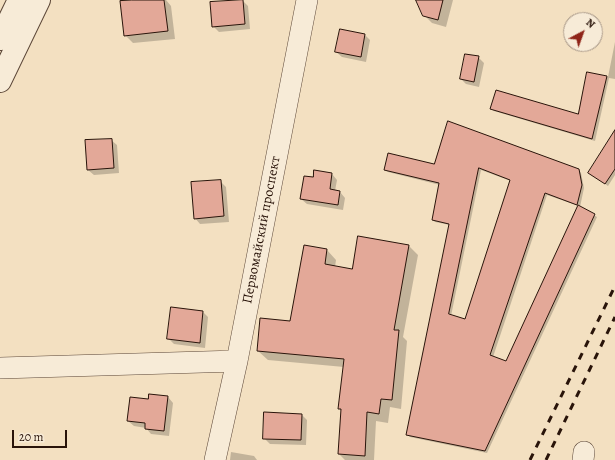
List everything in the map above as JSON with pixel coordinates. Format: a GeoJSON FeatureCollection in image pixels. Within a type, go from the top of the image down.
{"type":"FeatureCollection","features":[{"type":"Feature","properties":{"kind":"street"},"geometry":{"type":"LineString","coordinates":[[0,39],[19,0]]}},
{"type":"Feature","properties":{"kind":"street"},"geometry":{"type":"LineString","coordinates":[[0,81],[39,0]]}},
{"type":"Feature","properties":{"kind":"street","name":"Первомайский проспект"},"geometry":{"type":"LineString","coordinates":[[215,460],[237,361],[306,0]]}},
{"type":"Feature","properties":{"kind":"street"},"geometry":{"type":"LineString","coordinates":[[0,368],[237,361]]}},
{"type":"Feature","properties":{"kind":"building"},"geometry":{"type":"Polygon","coordinates":[[[164,0],[168,31],[124,36],[120,1],[164,0]]]}},
{"type":"Feature","properties":{"kind":"building"},"geometry":{"type":"Polygon","coordinates":[[[243,0],[245,24],[212,27],[210,2],[243,0]]]}},
{"type":"Feature","properties":{"kind":"building"},"geometry":{"type":"Polygon","coordinates":[[[416,0],[443,0],[438,20],[423,16],[416,0]]]}},
{"type":"Feature","properties":{"kind":"building"},"geometry":{"type":"Polygon","coordinates":[[[340,29],[365,34],[361,57],[335,52],[340,29]]]}},
{"type":"Feature","properties":{"kind":"building"},"geometry":{"type":"Polygon","coordinates":[[[465,54],[479,56],[474,82],[460,79],[465,54]]]}},
{"type":"Feature","properties":{"kind":"building"},"geometry":{"type":"Polygon","coordinates":[[[587,72],[607,76],[592,139],[490,109],[496,90],[578,114],[587,72]]]}},
{"type":"Feature","properties":{"kind":"building"},"geometry":{"type":"Polygon","coordinates":[[[448,121],[579,169],[582,185],[577,205],[545,193],[490,355],[506,361],[578,205],[595,214],[485,451],[406,435],[449,224],[432,220],[439,183],[384,170],[388,153],[434,164],[448,121]],[[479,168],[449,314],[465,319],[510,180],[479,168]]]}},
{"type":"Feature","properties":{"kind":"building"},"geometry":{"type":"Polygon","coordinates":[[[615,130],[615,169],[605,184],[588,173],[615,130]]]}},
{"type":"Feature","properties":{"kind":"building"},"geometry":{"type":"Polygon","coordinates":[[[112,139],[114,168],[87,170],[85,140],[112,139]]]}},
{"type":"Feature","properties":{"kind":"building"},"geometry":{"type":"Polygon","coordinates":[[[314,170],[332,173],[330,189],[340,191],[338,205],[300,199],[304,176],[313,177],[314,170]]]}},
{"type":"Feature","properties":{"kind":"building"},"geometry":{"type":"Polygon","coordinates":[[[221,180],[224,216],[194,219],[191,182],[221,180]]]}},
{"type":"Feature","properties":{"kind":"building"},"geometry":{"type":"Polygon","coordinates":[[[358,236],[409,245],[394,330],[399,330],[392,400],[381,399],[379,414],[367,412],[365,456],[338,454],[341,409],[338,409],[344,359],[257,351],[260,318],[290,321],[304,245],[327,249],[325,264],[352,269],[358,236]]]}},
{"type":"Feature","properties":{"kind":"building"},"geometry":{"type":"Polygon","coordinates":[[[171,307],[203,311],[200,343],[167,339],[171,307]]]}},
{"type":"Feature","properties":{"kind":"building"},"geometry":{"type":"Polygon","coordinates":[[[149,394],[168,396],[164,431],[145,429],[145,423],[127,421],[130,397],[148,399],[149,394]]]}},
{"type":"Feature","properties":{"kind":"building"},"geometry":{"type":"Polygon","coordinates":[[[264,412],[302,414],[301,440],[263,439],[264,412]]]}},
{"type":"Feature","properties":{"kind":"railway"},"geometry":{"type":"LineString","coordinates":[[530,460],[615,286]]}},
{"type":"Feature","properties":{"kind":"railway"},"geometry":{"type":"LineString","coordinates":[[546,460],[615,317]]}}]}
